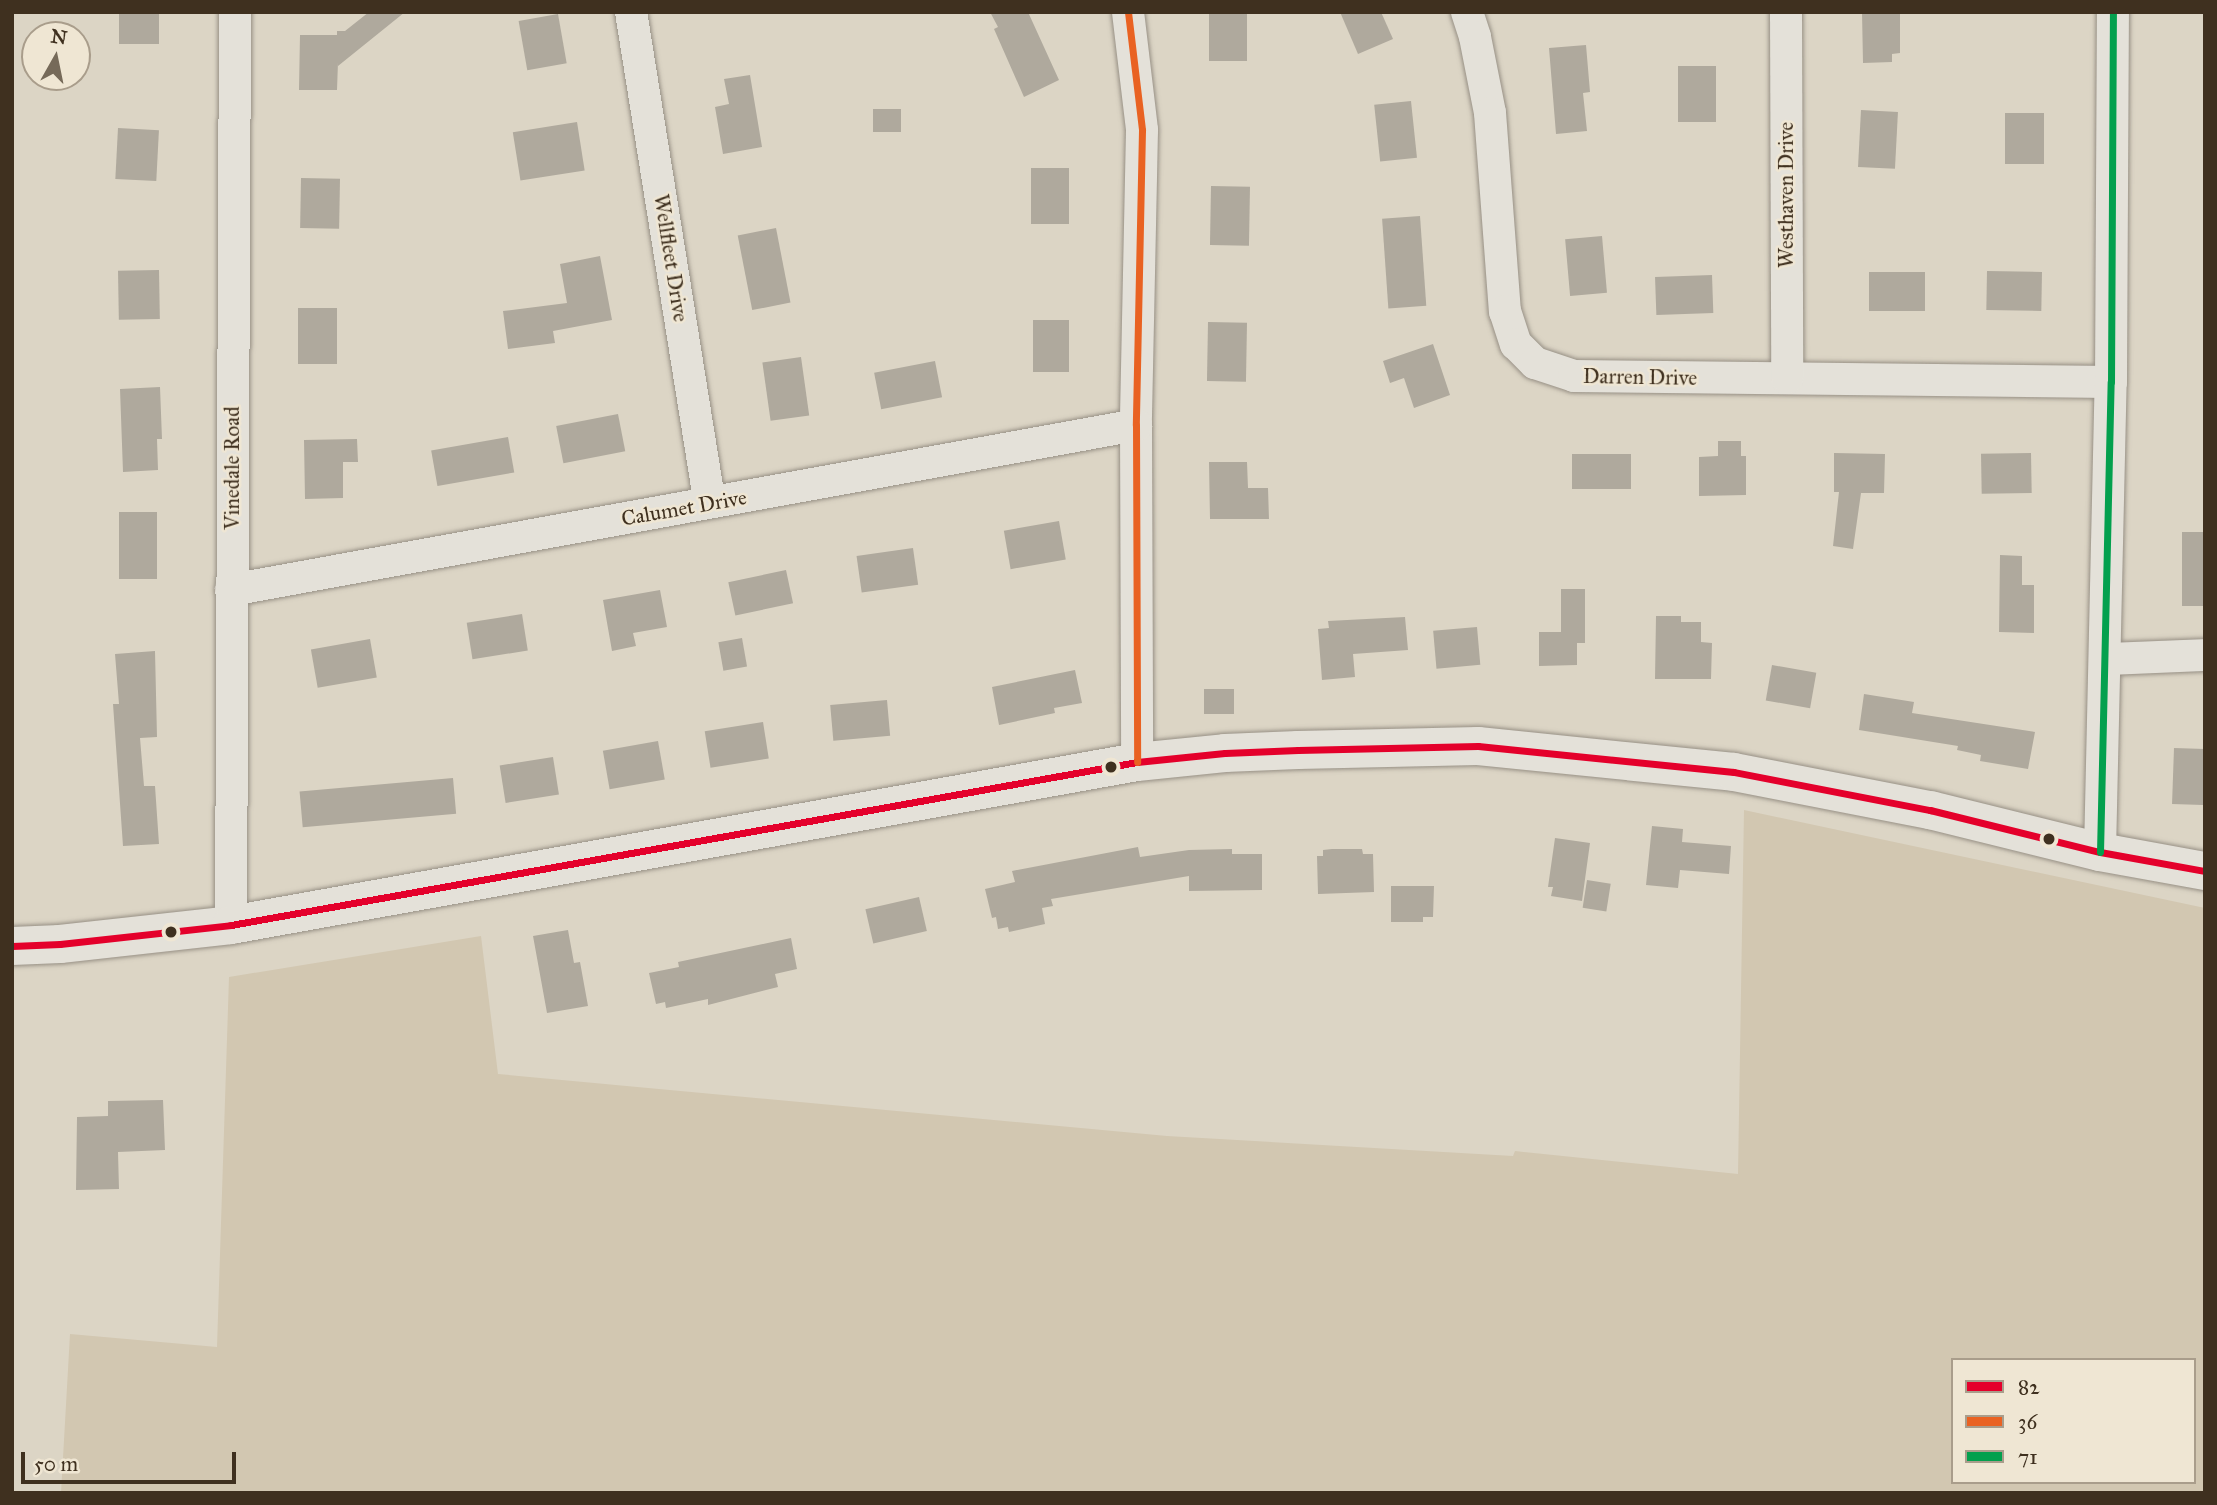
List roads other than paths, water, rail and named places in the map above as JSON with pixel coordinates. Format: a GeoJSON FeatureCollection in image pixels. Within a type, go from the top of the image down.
{"type":"FeatureCollection","features":[{"type":"Feature","properties":{"kind":"main road"},"geometry":{"type":"LineString","coordinates":[[12,946],[60,944],[231,925],[1137,762],[1225,752],[1478,746],[1734,772],[1930,810],[2100,852],[2205,871]]}},
{"type":"Feature","properties":{"kind":"street","name":"Vinedale Road"},"geometry":{"type":"LineString","coordinates":[[231,925],[235,12]]}},
{"type":"Feature","properties":{"kind":"street","name":"Wellfleet Drive"},"geometry":{"type":"LineString","coordinates":[[631,12],[710,503]]}},
{"type":"Feature","properties":{"kind":"street"},"geometry":{"type":"LineString","coordinates":[[1129,12],[1142,130],[1136,425],[1137,762]]}},
{"type":"Feature","properties":{"kind":"street","name":"Darren Drive"},"geometry":{"type":"LineString","coordinates":[[1466,12],[1475,37],[1490,113],[1505,311],[1511,334],[1525,355],[1547,369],[1574,376],[2111,382]]}},
{"type":"Feature","properties":{"kind":"street","name":"Westhaven Drive"},"geometry":{"type":"LineString","coordinates":[[1786,12],[1787,378]]}},
{"type":"Feature","properties":{"kind":"street"},"geometry":{"type":"LineString","coordinates":[[2100,852],[2111,382],[2113,12]]}},
{"type":"Feature","properties":{"kind":"street","name":"Calumet Drive"},"geometry":{"type":"LineString","coordinates":[[231,590],[1136,425]]}},
{"type":"Feature","properties":{"kind":"street"},"geometry":{"type":"LineString","coordinates":[[2106,659],[2205,656]]}}]}
